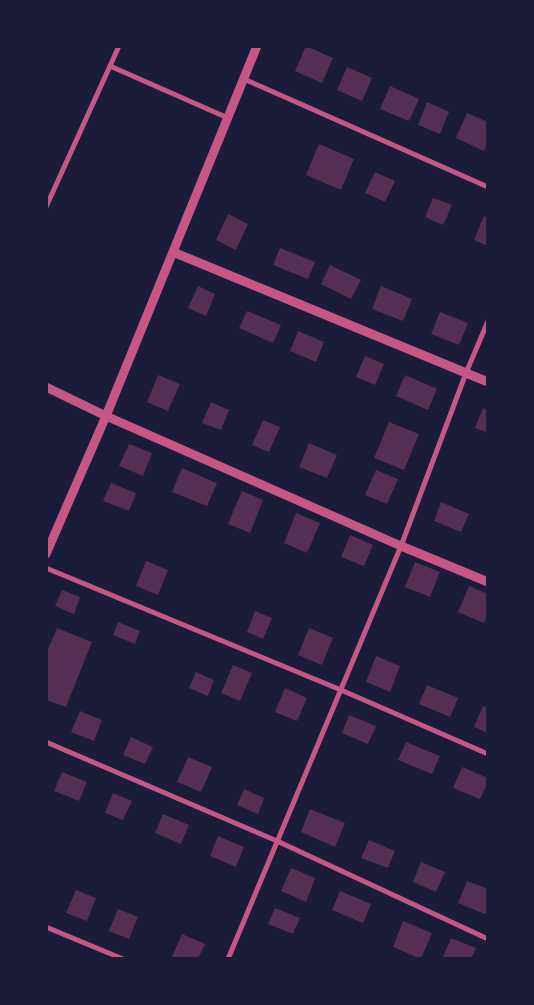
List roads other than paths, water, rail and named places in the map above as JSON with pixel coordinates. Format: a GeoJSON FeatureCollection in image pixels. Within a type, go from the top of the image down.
{"type":"FeatureCollection","features":[{"type":"Feature","properties":{"kind":"street"},"geometry":{"type":"LineString","coordinates":[[46,208],[119,46]]}},
{"type":"Feature","properties":{"kind":"street"},"geometry":{"type":"LineString","coordinates":[[46,554],[106,416],[257,46]]}},
{"type":"Feature","properties":{"kind":"street"},"geometry":{"type":"LineString","coordinates":[[110,66],[228,118]]}},
{"type":"Feature","properties":{"kind":"street"},"geometry":{"type":"LineString","coordinates":[[244,79],[488,187]]}},
{"type":"Feature","properties":{"kind":"street"},"geometry":{"type":"LineString","coordinates":[[173,252],[488,382]]}},
{"type":"Feature","properties":{"kind":"street"},"geometry":{"type":"LineString","coordinates":[[228,959],[401,546],[466,373],[488,321]]}},
{"type":"Feature","properties":{"kind":"street"},"geometry":{"type":"LineString","coordinates":[[46,387],[106,416],[401,546],[488,582]]}},
{"type":"Feature","properties":{"kind":"street"},"geometry":{"type":"LineString","coordinates":[[46,568],[341,690],[488,754]]}},
{"type":"Feature","properties":{"kind":"street"},"geometry":{"type":"LineString","coordinates":[[46,742],[277,841],[488,939]]}},
{"type":"Feature","properties":{"kind":"street"},"geometry":{"type":"LineString","coordinates":[[46,927],[122,959]]}}]}
